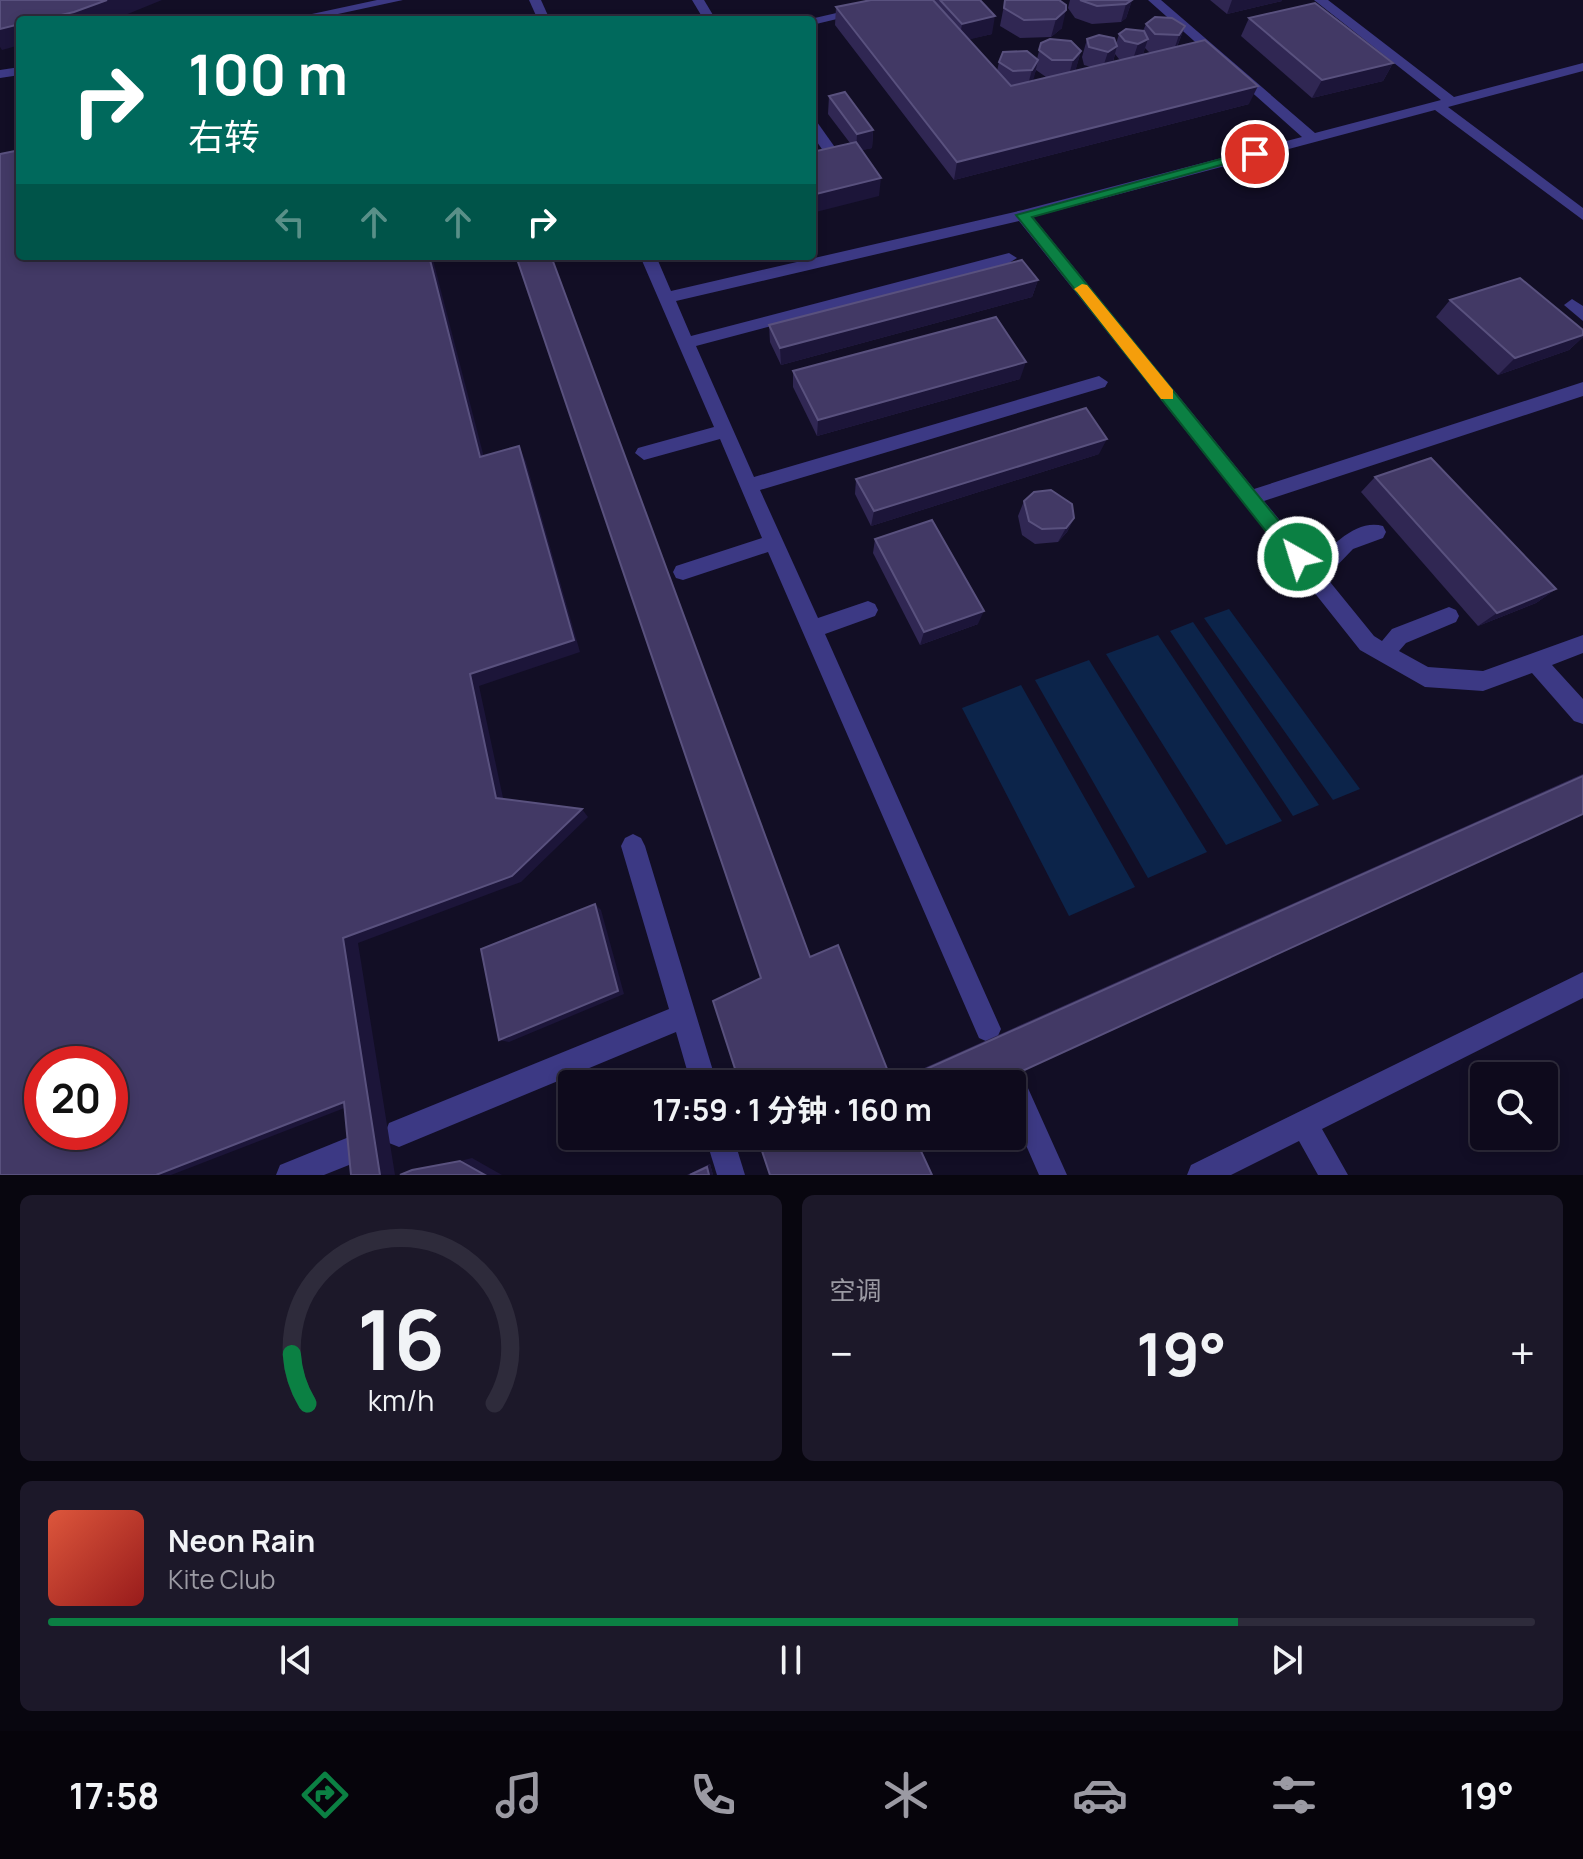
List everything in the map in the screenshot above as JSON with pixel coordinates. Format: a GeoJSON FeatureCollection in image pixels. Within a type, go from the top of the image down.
{"type":"FeatureCollection","features":[{"type":"Feature","properties":{"kind":"lane"},"geometry":{"type":"LineString","coordinates":[[311,16],[397,0]]}},
{"type":"Feature","properties":{"kind":"lane"},"geometry":{"type":"LineString","coordinates":[[816,20],[910,0]]}},
{"type":"Feature","properties":{"kind":"lane"},"geometry":{"type":"LineString","coordinates":[[1154,0],[1313,139]]}},
{"type":"Feature","properties":{"kind":"lane"},"geometry":{"type":"LineString","coordinates":[[1320,0],[1583,215]]}},
{"type":"Feature","properties":{"kind":"lane"},"geometry":{"type":"LineString","coordinates":[[816,20],[827,3]]}},
{"type":"Feature","properties":{"kind":"lane"},"geometry":{"type":"LineString","coordinates":[[666,298],[1023,215],[1583,67]]}},
{"type":"Feature","properties":{"kind":"lane"},"geometry":{"type":"LineString","coordinates":[[816,131],[834,156]]}},
{"type":"Feature","properties":{"kind":"lane"},"geometry":{"type":"LineString","coordinates":[[1023,215],[1367,643],[1425,677],[1483,681],[1583,644]]}},
{"type":"Feature","properties":{"kind":"lane"},"geometry":{"type":"LineString","coordinates":[[686,343],[1009,258]]}},
{"type":"Feature","properties":{"kind":"lane"},"geometry":{"type":"LineString","coordinates":[[650,260],[988,1029]]}},
{"type":"Feature","properties":{"kind":"lane"},"geometry":{"type":"LineString","coordinates":[[749,486],[1099,382]]}},
{"type":"Feature","properties":{"kind":"lane"},"geometry":{"type":"LineString","coordinates":[[1250,498],[1583,389]]}},
{"type":"Feature","properties":{"kind":"lane"},"geometry":{"type":"LineString","coordinates":[[644,453],[725,431]]}},
{"type":"Feature","properties":{"kind":"lane"},"geometry":{"type":"LineString","coordinates":[[1314,577],[1346,543],[1376,532]]}},
{"type":"Feature","properties":{"kind":"lane"},"geometry":{"type":"LineString","coordinates":[[683,572],[774,542]]}},
{"type":"Feature","properties":{"kind":"lane"},"geometry":{"type":"LineString","coordinates":[[812,629],[868,610]]}},
{"type":"Feature","properties":{"kind":"lane"},"geometry":{"type":"LineString","coordinates":[[1384,653],[1399,636],[1449,616]]}},
{"type":"Feature","properties":{"kind":"lane"},"geometry":{"type":"LineString","coordinates":[[1535,661],[1582,714]]}},
{"type":"Feature","properties":{"kind":"lane"},"geometry":{"type":"LineString","coordinates":[[633,846],[700,1070]]}},
{"type":"Feature","properties":{"kind":"lane"},"geometry":{"type":"LineString","coordinates":[[1201,1175],[1583,985]]}},
{"type":"Feature","properties":{"kind":"lane"},"geometry":{"type":"LineString","coordinates":[[399,1133],[684,1016]]}},
{"type":"Feature","properties":{"kind":"lane"},"geometry":{"type":"LineString","coordinates":[[1026,1113],[1053,1175]]}},
{"type":"Feature","properties":{"kind":"lane"},"geometry":{"type":"LineString","coordinates":[[1304,1124],[1334,1175]]}},
{"type":"Feature","properties":{"kind":"lane"},"geometry":{"type":"LineString","coordinates":[[723,1150],[731,1175]]}},
{"type":"Feature","properties":{"kind":"lane"},"geometry":{"type":"LineString","coordinates":[[290,1175],[349,1151]]}},
{"type":"Feature","properties":{"kind":"water"},"geometry":{"type":"Polygon","coordinates":[[[1229,609],[1360,789],[1333,800],[1204,618],[1229,609]]]}},
{"type":"Feature","properties":{"kind":"water"},"geometry":{"type":"Polygon","coordinates":[[[1193,622],[1319,805],[1293,816],[1170,631],[1193,622]]]}},
{"type":"Feature","properties":{"kind":"water"},"geometry":{"type":"Polygon","coordinates":[[[1158,635],[1282,821],[1226,845],[1106,654],[1158,635]]]}},
{"type":"Feature","properties":{"kind":"water"},"geometry":{"type":"Polygon","coordinates":[[[1089,660],[1207,852],[1148,878],[1035,680],[1089,660]]]}},
{"type":"Feature","properties":{"kind":"water"},"geometry":{"type":"Polygon","coordinates":[[[1021,685],[1135,887],[1069,916],[962,708],[1021,685]]]}},
{"type":"Feature","properties":{"kind":"building"},"geometry":{"type":"Polygon","coordinates":[[[0,0],[107,0],[57,16],[16,16],[16,25],[0,29],[0,0]]]}},
{"type":"Feature","properties":{"kind":"building"},"geometry":{"type":"Polygon","coordinates":[[[871,0],[933,0],[1011,86],[1205,40],[1258,86],[957,162],[836,7],[871,0]]]}},
{"type":"Feature","properties":{"kind":"building"},"geometry":{"type":"Polygon","coordinates":[[[940,0],[980,0],[995,16],[962,24],[940,0]]]}},
{"type":"Feature","properties":{"kind":"building"},"geometry":{"type":"Polygon","coordinates":[[[1005,0],[1059,0],[1066,5],[1066,10],[1056,19],[1024,20],[1004,8],[1005,0]]]}},
{"type":"Feature","properties":{"kind":"building"},"geometry":{"type":"Polygon","coordinates":[[[1080,0],[1132,0],[1126,4],[1097,6],[1080,0]]]}},
{"type":"Feature","properties":{"kind":"building"},"geometry":{"type":"Polygon","coordinates":[[[1315,3],[1393,63],[1322,80],[1249,18],[1315,3]]]}},
{"type":"Feature","properties":{"kind":"building"},"geometry":{"type":"Polygon","coordinates":[[[1155,17],[1172,18],[1185,26],[1179,35],[1155,34],[1146,24],[1155,17]]]}},
{"type":"Feature","properties":{"kind":"building"},"geometry":{"type":"Polygon","coordinates":[[[1126,29],[1144,31],[1148,39],[1138,44],[1125,41],[1119,34],[1126,29]]]}},
{"type":"Feature","properties":{"kind":"building"},"geometry":{"type":"Polygon","coordinates":[[[1099,35],[1114,38],[1117,46],[1108,52],[1089,47],[1087,39],[1099,35]]]}},
{"type":"Feature","properties":{"kind":"building"},"geometry":{"type":"Polygon","coordinates":[[[1050,39],[1071,41],[1081,51],[1073,60],[1052,60],[1039,50],[1041,43],[1050,39]]]}},
{"type":"Feature","properties":{"kind":"building"},"geometry":{"type":"Polygon","coordinates":[[[1027,51],[1038,60],[1032,70],[1013,71],[999,62],[1003,52],[1027,51]]]}},
{"type":"Feature","properties":{"kind":"building"},"geometry":{"type":"Polygon","coordinates":[[[845,92],[873,130],[857,134],[829,96],[845,92]]]}},
{"type":"Feature","properties":{"kind":"building"},"geometry":{"type":"Polygon","coordinates":[[[856,142],[881,178],[816,194],[816,151],[856,142]]]}},
{"type":"Feature","properties":{"kind":"building"},"geometry":{"type":"Polygon","coordinates":[[[16,151],[16,260],[430,260],[480,457],[519,446],[574,640],[470,674],[496,798],[582,809],[512,876],[343,938],[380,1175],[351,1175],[344,1102],[156,1175],[0,1175],[0,154],[16,151]]]}},
{"type":"Feature","properties":{"kind":"building"},"geometry":{"type":"Polygon","coordinates":[[[517,260],[552,260],[810,957],[838,945],[887,1070],[735,1070],[713,1001],[761,978],[517,260]]]}},
{"type":"Feature","properties":{"kind":"building"},"geometry":{"type":"Polygon","coordinates":[[[1022,260],[1038,280],[780,348],[769,325],[1022,260]]]}},
{"type":"Feature","properties":{"kind":"building"},"geometry":{"type":"Polygon","coordinates":[[[1520,278],[1583,330],[1583,335],[1515,358],[1450,300],[1520,278]]]}},
{"type":"Feature","properties":{"kind":"building"},"geometry":{"type":"Polygon","coordinates":[[[996,317],[1026,362],[818,420],[793,371],[996,317]]]}},
{"type":"Feature","properties":{"kind":"building"},"geometry":{"type":"Polygon","coordinates":[[[1086,408],[1107,439],[874,511],[856,479],[1086,408]]]}},
{"type":"Feature","properties":{"kind":"building"},"geometry":{"type":"Polygon","coordinates":[[[1431,458],[1556,589],[1497,613],[1375,477],[1431,458]]]}},
{"type":"Feature","properties":{"kind":"building"},"geometry":{"type":"Polygon","coordinates":[[[1051,490],[1072,504],[1074,518],[1066,528],[1042,529],[1029,521],[1024,501],[1034,492],[1051,490]]]}},
{"type":"Feature","properties":{"kind":"building"},"geometry":{"type":"Polygon","coordinates":[[[932,520],[984,611],[924,632],[875,539],[932,520]]]}},
{"type":"Feature","properties":{"kind":"building"},"geometry":{"type":"Polygon","coordinates":[[[1583,776],[1583,814],[1025,1070],[924,1070],[1583,776]]]}},
{"type":"Feature","properties":{"kind":"building"},"geometry":{"type":"Polygon","coordinates":[[[595,904],[618,991],[499,1040],[481,949],[595,904]]]}},
{"type":"Feature","properties":{"kind":"building"},"geometry":{"type":"Polygon","coordinates":[[[762,1150],[920,1150],[932,1175],[770,1175],[762,1150]]]}},
{"type":"Feature","properties":{"kind":"building"},"geometry":{"type":"Polygon","coordinates":[[[460,1161],[485,1175],[400,1175],[412,1170],[460,1161]]]}},
{"type":"Feature","properties":{"kind":"building"},"geometry":{"type":"Polygon","coordinates":[[[707,1167],[709,1175],[690,1175],[707,1167]]]}},
{"type":"Feature","properties":{"kind":"slow traffic"},"geometry":{"type":"LineString","coordinates":[[1082,289],[1167,395]]}},
{"type":"Feature","properties":{"kind":"route"},"geometry":{"type":"LineString","coordinates":[[1255,154],[1023,215],[1298,557]]}}]}
